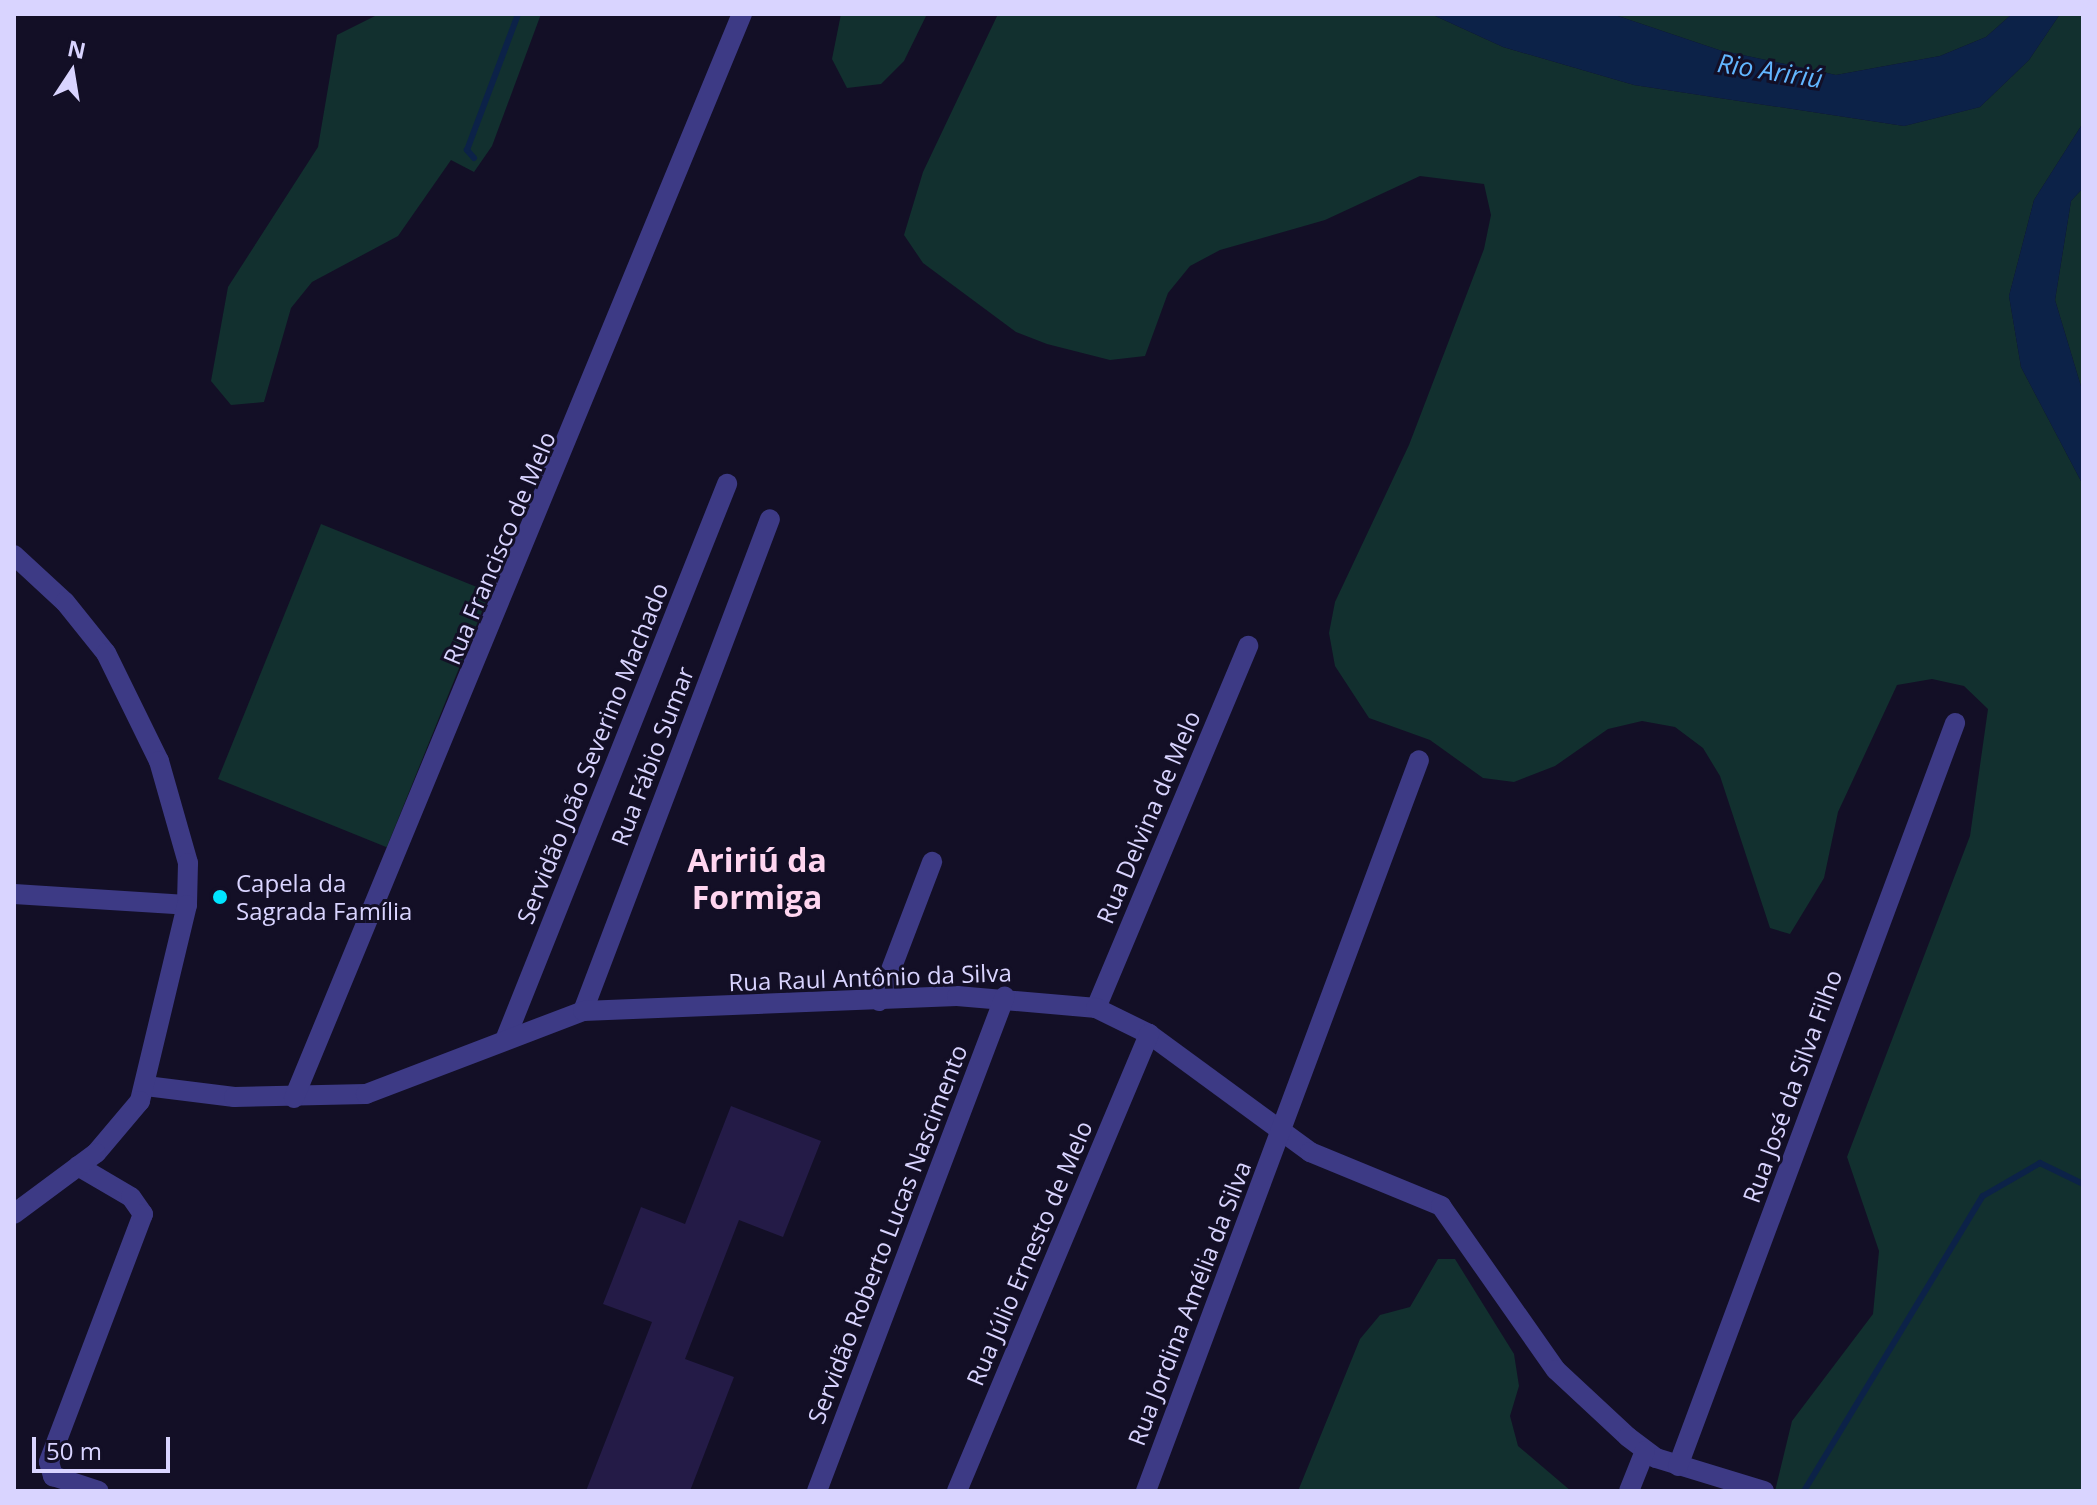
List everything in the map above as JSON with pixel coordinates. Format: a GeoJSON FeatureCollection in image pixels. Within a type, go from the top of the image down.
{"type":"FeatureCollection","features":[{"type":"Feature","properties":{"kind":"street","name":"Rua Francisco de Melo"},"geometry":{"type":"LineString","coordinates":[[294,1098],[742,14]]}},
{"type":"Feature","properties":{"kind":"street","name":"Servidão João Severino Machado"},"geometry":{"type":"LineString","coordinates":[[505,1040],[727,484]]}},
{"type":"Feature","properties":{"kind":"street","name":"Rua Fábio Sumar"},"geometry":{"type":"LineString","coordinates":[[583,1011],[770,519]]}},
{"type":"Feature","properties":{"kind":"street"},"geometry":{"type":"LineString","coordinates":[[14,555],[75,613],[121,682],[184,835],[187,905],[161,992],[146,1086],[120,1132],[14,1214]]}},
{"type":"Feature","properties":{"kind":"street","name":"Rua Delvina de Melo"},"geometry":{"type":"LineString","coordinates":[[1096,1008],[1248,646]]}},
{"type":"Feature","properties":{"kind":"street","name":"Rua José da Silva Filho"},"geometry":{"type":"LineString","coordinates":[[1678,1466],[1955,723]]}},
{"type":"Feature","properties":{"kind":"street","name":"Rua Jordina Amélia da Silva"},"geometry":{"type":"LineString","coordinates":[[1149,1490],[1419,760]]}},
{"type":"Feature","properties":{"kind":"street"},"geometry":{"type":"LineString","coordinates":[[879,1001],[932,862]]}},
{"type":"Feature","properties":{"kind":"street"},"geometry":{"type":"LineString","coordinates":[[14,894],[187,905]]}},
{"type":"Feature","properties":{"kind":"street","name":"Rua Raul Antônio da Silva"},"geometry":{"type":"LineString","coordinates":[[146,1086],[294,1098],[391,1089],[505,1040],[583,1011],[1005,996],[1096,1008],[1149,1034],[1281,1132],[1333,1164],[1441,1206],[1556,1370],[1645,1451],[1678,1466],[1764,1491]]}},
{"type":"Feature","properties":{"kind":"street","name":"Servidão Roberto Lucas Nascimento"},"geometry":{"type":"LineString","coordinates":[[817,1491],[1005,996]]}},
{"type":"Feature","properties":{"kind":"street","name":"Rua Júlio Ernesto de Melo"},"geometry":{"type":"LineString","coordinates":[[957,1491],[1149,1034]]}},
{"type":"Feature","properties":{"kind":"street"},"geometry":{"type":"LineString","coordinates":[[78,1166],[131,1197],[143,1214],[49,1462],[53,1476],[99,1491]]}},
{"type":"Feature","properties":{"kind":"street"},"geometry":{"type":"LineString","coordinates":[[1629,1491],[1645,1451]]}},
{"type":"Feature","properties":{"kind":"green space"},"geometry":{"type":"Polygon","coordinates":[[[379,14],[541,14],[492,146],[474,172],[451,160],[398,236],[312,282],[291,308],[264,402],[231,405],[211,381],[228,287],[318,147],[337,35],[379,14]]]}},
{"type":"Feature","properties":{"kind":"green space"},"geometry":{"type":"Polygon","coordinates":[[[841,14],[927,14],[904,61],[881,84],[847,88],[832,59],[841,14]]]}},
{"type":"Feature","properties":{"kind":"green space"},"geometry":{"type":"Polygon","coordinates":[[[998,14],[1431,14],[1503,47],[1634,85],[1904,126],[1980,107],[2029,60],[2060,14],[2083,14],[2083,123],[2034,200],[2009,296],[2021,367],[2083,485],[2083,1491],[1775,1491],[1792,1421],[1873,1314],[1879,1251],[1847,1157],[1970,836],[1988,709],[1964,686],[1932,679],[1897,685],[1838,812],[1824,878],[1790,934],[1770,928],[1720,776],[1703,748],[1675,727],[1642,721],[1608,729],[1555,766],[1514,782],[1483,778],[1430,740],[1369,718],[1335,666],[1329,633],[1335,602],[1409,445],[1484,249],[1491,215],[1484,184],[1420,176],[1325,220],[1220,250],[1190,266],[1168,293],[1145,356],[1110,360],[1047,344],[1016,332],[923,263],[904,235],[923,172],[998,14]]]}},
{"type":"Feature","properties":{"kind":"green space"},"geometry":{"type":"Polygon","coordinates":[[[1612,14],[2012,14],[1986,37],[1940,56],[1836,75],[1719,50],[1612,14]]]}},
{"type":"Feature","properties":{"kind":"green space"},"geometry":{"type":"Polygon","coordinates":[[[2083,188],[2083,393],[2055,300],[2071,201],[2083,188]]]}},
{"type":"Feature","properties":{"kind":"green space"},"geometry":{"type":"Polygon","coordinates":[[[321,524],[490,592],[387,847],[218,779],[321,524]]]}},
{"type":"Feature","properties":{"kind":"green space"},"geometry":{"type":"Polygon","coordinates":[[[1438,1259],[1455,1259],[1514,1354],[1519,1386],[1510,1416],[1518,1446],[1571,1491],[1298,1491],[1360,1339],[1380,1315],[1410,1307],[1438,1259]]]}},
{"type":"Feature","properties":{"kind":"water","name":"Rio Aririú"},"geometry":{"type":"Polygon","coordinates":[[[1431,14],[1612,14],[1719,50],[1836,75],[1940,56],[1986,37],[2012,14],[2060,14],[2029,60],[1980,107],[1904,126],[1634,85],[1503,47],[1431,14]]]}},
{"type":"Feature","properties":{"kind":"water"},"geometry":{"type":"Polygon","coordinates":[[[2083,123],[2083,188],[2071,201],[2055,300],[2083,393],[2083,485],[2021,367],[2009,296],[2034,200],[2083,123]]]}},
{"type":"Feature","properties":{"kind":"building"},"geometry":{"type":"Polygon","coordinates":[[[731,1106],[821,1141],[783,1237],[739,1220],[685,1359],[734,1377],[690,1491],[586,1491],[652,1322],[603,1304],[641,1207],[685,1224],[731,1106]]]}},
{"type":"Feature","properties":{"kind":"waterway"},"geometry":{"type":"LineString","coordinates":[[474,158],[467,150],[518,14]]}},
{"type":"Feature","properties":{"kind":"waterway"},"geometry":{"type":"LineString","coordinates":[[1804,1491],[1983,1196],[2040,1163],[2083,1184]]}},
{"type":"Feature","properties":{"kind":"place","name":"Capela da Sagrada Família"},"geometry":{"type":"Point","coordinates":[220,897]}},
{"type":"Feature","properties":{"kind":"district","name":"Aririú da Formiga"},"geometry":{"type":"Point","coordinates":[757,880]}}]}
